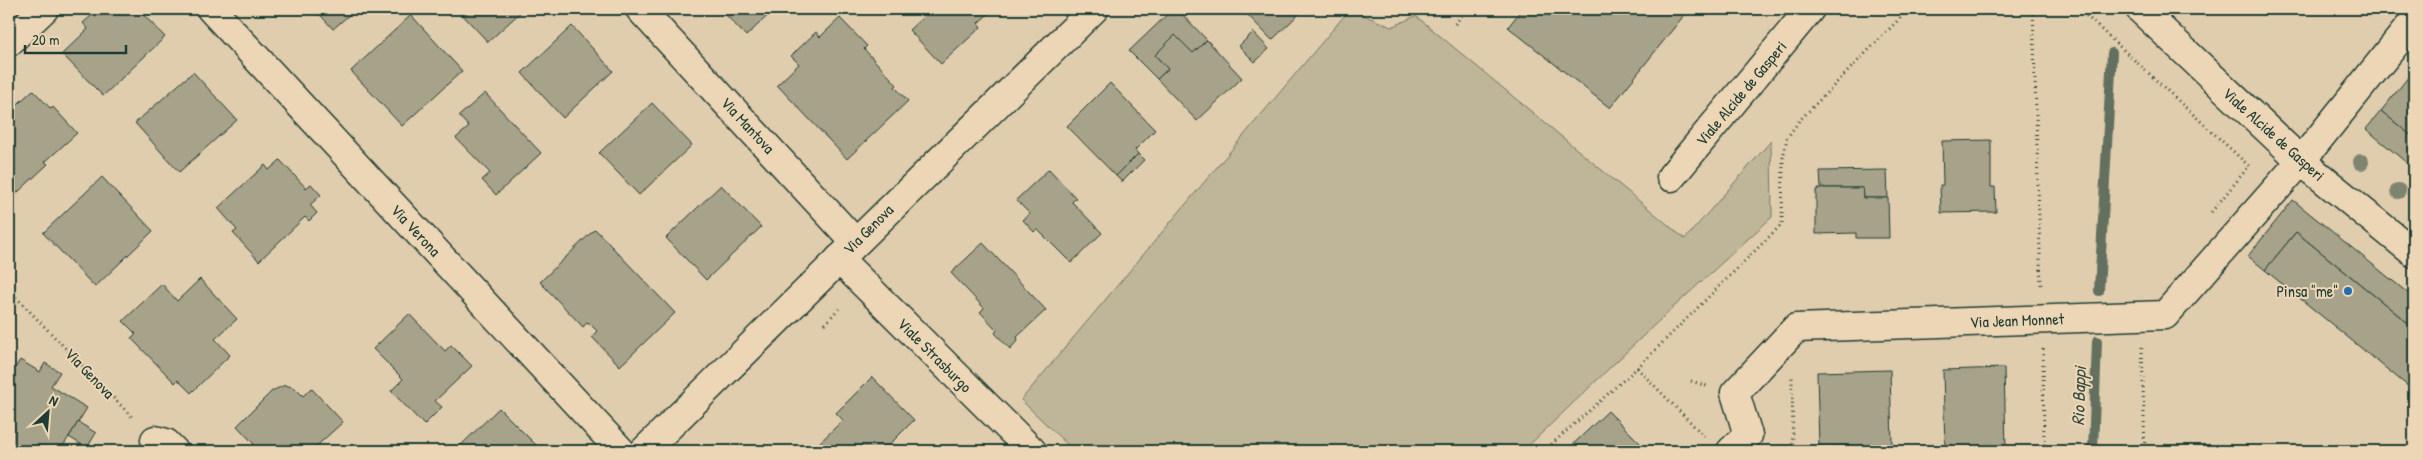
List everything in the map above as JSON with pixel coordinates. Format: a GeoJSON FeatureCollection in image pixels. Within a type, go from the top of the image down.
{"type":"FeatureCollection","features":[{"type":"Feature","properties":{"kind":"street"},"geometry":{"type":"LineString","coordinates":[[9,42],[44,9]]}},
{"type":"Feature","properties":{"kind":"street","name":"Via Verona"},"geometry":{"type":"LineString","coordinates":[[211,9],[621,451]]}},
{"type":"Feature","properties":{"kind":"street","name":"Via Mantova"},"geometry":{"type":"LineString","coordinates":[[640,9],[847,250]]}},
{"type":"Feature","properties":{"kind":"street","name":"Viale Alcide de Gasperi"},"geometry":{"type":"LineString","coordinates":[[1671,177],[1810,9]]}},
{"type":"Feature","properties":{"kind":"street","name":"Viale Alcide de Gasperi"},"geometry":{"type":"LineString","coordinates":[[2140,9],[2301,161],[2414,253]]}},
{"type":"Feature","properties":{"kind":"street","name":"Via Genova"},"geometry":{"type":"LineString","coordinates":[[644,451],[847,250],[1081,13]]}},
{"type":"Feature","properties":{"kind":"street","name":"Via Jean Monnet"},"geometry":{"type":"LineString","coordinates":[[1739,443],[1735,393],[1796,328],[2164,315],[2301,161],[2414,21]]}},
{"type":"Feature","properties":{"kind":"street","name":"Viale Strasburgo"},"geometry":{"type":"LineString","coordinates":[[847,250],[1032,451]]}},
{"type":"Feature","properties":{"kind":"path"},"geometry":{"type":"LineString","coordinates":[[1455,24],[1467,9]]}},
{"type":"Feature","properties":{"kind":"path"},"geometry":{"type":"LineString","coordinates":[[1544,451],[1637,368],[1782,224],[1784,158],[1787,138],[1799,121],[1909,9]]}},
{"type":"Feature","properties":{"kind":"path"},"geometry":{"type":"LineString","coordinates":[[2033,9],[2044,451]]}},
{"type":"Feature","properties":{"kind":"path"},"geometry":{"type":"LineString","coordinates":[[2079,9],[2249,166],[2205,219]]}},
{"type":"Feature","properties":{"kind":"path","name":"Via Genova"},"geometry":{"type":"LineString","coordinates":[[9,290],[164,445]]}},
{"type":"Feature","properties":{"kind":"path"},"geometry":{"type":"LineString","coordinates":[[825,324],[840,307]]}},
{"type":"Feature","properties":{"kind":"path"},"geometry":{"type":"LineString","coordinates":[[2142,346],[2145,451]]}},
{"type":"Feature","properties":{"kind":"path"},"geometry":{"type":"LineString","coordinates":[[1637,368],[1705,437]]}},
{"type":"Feature","properties":{"kind":"path"},"geometry":{"type":"LineString","coordinates":[[1788,451],[1793,446],[1792,370]]}},
{"type":"Feature","properties":{"kind":"shaded area"},"geometry":{"type":"Polygon","coordinates":[[[1350,9],[1391,27],[1416,16],[1685,239],[1771,141],[1772,217],[1665,315],[1523,451],[1074,451],[1021,400],[1350,9]]]}},
{"type":"Feature","properties":{"kind":"building"},"geometry":{"type":"Polygon","coordinates":[[[99,9],[138,9],[165,37],[103,96],[62,54],[88,29],[83,23],[99,9]]]}},
{"type":"Feature","properties":{"kind":"building"},"geometry":{"type":"Polygon","coordinates":[[[315,9],[356,9],[333,29],[315,9]]]}},
{"type":"Feature","properties":{"kind":"building"},"geometry":{"type":"Polygon","coordinates":[[[457,9],[524,9],[488,42],[457,9]]]}},
{"type":"Feature","properties":{"kind":"building"},"geometry":{"type":"Polygon","coordinates":[[[716,9],[775,9],[746,36],[724,13],[721,14],[716,9]]]}},
{"type":"Feature","properties":{"kind":"building"},"geometry":{"type":"Polygon","coordinates":[[[917,9],[994,9],[978,23],[981,27],[941,64],[909,30],[924,16],[917,9]]]}},
{"type":"Feature","properties":{"kind":"building"},"geometry":{"type":"Polygon","coordinates":[[[1173,9],[1177,9],[1207,40],[1193,53],[1175,35],[1155,55],[1168,69],[1157,79],[1129,51],[1173,9]]]}},
{"type":"Feature","properties":{"kind":"building"},"geometry":{"type":"Polygon","coordinates":[[[1242,9],[1304,9],[1272,40],[1242,9]]]}},
{"type":"Feature","properties":{"kind":"building"},"geometry":{"type":"Polygon","coordinates":[[[1522,9],[1689,9],[1610,108],[1508,27],[1522,9]]]}},
{"type":"Feature","properties":{"kind":"building"},"geometry":{"type":"Polygon","coordinates":[[[411,15],[462,71],[402,126],[351,71],[411,15]]]}},
{"type":"Feature","properties":{"kind":"building"},"geometry":{"type":"Polygon","coordinates":[[[840,18],[867,46],[864,49],[897,85],[895,87],[908,101],[847,159],[777,85],[799,64],[791,56],[816,32],[820,37],[840,18]]]}},
{"type":"Feature","properties":{"kind":"building"},"geometry":{"type":"Polygon","coordinates":[[[572,26],[613,71],[563,118],[522,73],[572,26]]]}},
{"type":"Feature","properties":{"kind":"building"},"geometry":{"type":"Polygon","coordinates":[[[1253,32],[1269,49],[1255,62],[1239,46],[1253,32]]]}},
{"type":"Feature","properties":{"kind":"building"},"geometry":{"type":"Polygon","coordinates":[[[1175,35],[1193,53],[1207,40],[1242,78],[1197,121],[1157,79],[1168,69],[1155,55],[1175,35]]]}},
{"type":"Feature","properties":{"kind":"building"},"geometry":{"type":"Polygon","coordinates":[[[2414,70],[2414,138],[2381,111],[2414,70]]]}},
{"type":"Feature","properties":{"kind":"building"},"geometry":{"type":"Polygon","coordinates":[[[193,72],[237,120],[179,172],[135,123],[193,72]]]}},
{"type":"Feature","properties":{"kind":"building"},"geometry":{"type":"Polygon","coordinates":[[[1110,83],[1155,130],[1135,150],[1138,154],[1116,176],[1067,126],[1110,83]]]}},
{"type":"Feature","properties":{"kind":"building"},"geometry":{"type":"Polygon","coordinates":[[[33,90],[51,109],[53,107],[77,133],[45,162],[48,164],[16,194],[9,186],[9,112],[33,90]]]}},
{"type":"Feature","properties":{"kind":"building"},"geometry":{"type":"Polygon","coordinates":[[[485,93],[541,153],[496,195],[482,180],[490,173],[456,138],[469,127],[459,116],[485,93]]]}},
{"type":"Feature","properties":{"kind":"building"},"geometry":{"type":"Polygon","coordinates":[[[652,103],[692,145],[639,195],[599,153],[652,103]]]}},
{"type":"Feature","properties":{"kind":"building"},"geometry":{"type":"Polygon","coordinates":[[[2381,111],[2414,138],[2414,169],[2366,129],[2381,111]]]}},
{"type":"Feature","properties":{"kind":"building"},"geometry":{"type":"Polygon","coordinates":[[[1991,140],[1991,187],[1995,187],[1996,212],[1941,213],[1940,185],[1943,185],[1942,141],[1991,140]]]}},
{"type":"Feature","properties":{"kind":"building"},"geometry":{"type":"Polygon","coordinates":[[[1138,154],[1144,160],[1122,182],[1116,176],[1138,154]]]}},
{"type":"Feature","properties":{"kind":"building"},"geometry":{"type":"Polygon","coordinates":[[[280,160],[306,188],[311,184],[321,195],[310,205],[317,213],[309,221],[305,217],[259,261],[233,233],[237,230],[218,208],[265,165],[269,170],[280,160]]]}},
{"type":"Feature","properties":{"kind":"building"},"geometry":{"type":"Polygon","coordinates":[[[1049,169],[1076,198],[1072,202],[1102,233],[1071,263],[1037,229],[1034,232],[1023,220],[1030,214],[1016,200],[1049,169]]]}},
{"type":"Feature","properties":{"kind":"building"},"geometry":{"type":"Polygon","coordinates":[[[1887,170],[1888,198],[1864,198],[1863,188],[1821,188],[1820,171],[1887,170]]]}},
{"type":"Feature","properties":{"kind":"building"},"geometry":{"type":"Polygon","coordinates":[[[102,177],[153,231],[95,287],[43,233],[102,177]]]}},
{"type":"Feature","properties":{"kind":"building"},"geometry":{"type":"Polygon","coordinates":[[[721,185],[761,227],[706,280],[666,238],[721,185]]]}},
{"type":"Feature","properties":{"kind":"building"},"geometry":{"type":"Polygon","coordinates":[[[1821,188],[1863,188],[1864,198],[1888,198],[1889,238],[1856,238],[1856,233],[1816,234],[1816,190],[1821,188]]]}},
{"type":"Feature","properties":{"kind":"building"},"geometry":{"type":"Polygon","coordinates":[[[2293,200],[2414,298],[2414,328],[2296,232],[2265,270],[2248,256],[2293,200]]]}},
{"type":"Feature","properties":{"kind":"building"},"geometry":{"type":"Polygon","coordinates":[[[595,229],[675,313],[620,366],[592,337],[597,331],[588,322],[583,327],[540,282],[595,229]]]}},
{"type":"Feature","properties":{"kind":"building"},"geometry":{"type":"Polygon","coordinates":[[[2296,232],[2414,328],[2414,391],[2265,270],[2296,232]]]}},
{"type":"Feature","properties":{"kind":"building"},"geometry":{"type":"Polygon","coordinates":[[[983,243],[1046,310],[1017,337],[1018,340],[1010,349],[995,333],[997,330],[980,312],[984,308],[951,273],[983,243]]]}},
{"type":"Feature","properties":{"kind":"building"},"geometry":{"type":"Polygon","coordinates":[[[200,279],[237,319],[215,339],[230,355],[191,393],[178,380],[175,383],[131,338],[136,334],[123,321],[162,284],[177,301],[200,279]]]}},
{"type":"Feature","properties":{"kind":"building"},"geometry":{"type":"Polygon","coordinates":[[[409,314],[445,351],[451,345],[472,366],[435,401],[442,407],[424,425],[391,391],[403,379],[373,349],[409,314]]]}},
{"type":"Feature","properties":{"kind":"building"},"geometry":{"type":"Polygon","coordinates":[[[20,360],[40,372],[45,363],[60,372],[51,386],[87,408],[60,451],[9,451],[9,378],[20,360]]]}},
{"type":"Feature","properties":{"kind":"building"},"geometry":{"type":"Polygon","coordinates":[[[2004,368],[2006,449],[1945,451],[1943,370],[2004,368]]]}},
{"type":"Feature","properties":{"kind":"building"},"geometry":{"type":"Polygon","coordinates":[[[1890,370],[1892,445],[1819,447],[1817,372],[1890,370]]]}},
{"type":"Feature","properties":{"kind":"building"},"geometry":{"type":"Polygon","coordinates":[[[872,377],[914,420],[883,451],[811,451],[843,420],[836,413],[872,377]]]}},
{"type":"Feature","properties":{"kind":"building"},"geometry":{"type":"Polygon","coordinates":[[[285,385],[295,388],[303,396],[311,388],[343,422],[311,451],[248,450],[254,444],[237,426],[272,391],[285,385]]]}},
{"type":"Feature","properties":{"kind":"building"},"geometry":{"type":"Polygon","coordinates":[[[499,408],[537,446],[532,451],[455,451],[499,408]]]}},
{"type":"Feature","properties":{"kind":"building"},"geometry":{"type":"Polygon","coordinates":[[[1608,411],[1648,451],[1566,451],[1608,411]]]}},
{"type":"Feature","properties":{"kind":"building"},"geometry":{"type":"Polygon","coordinates":[[[78,422],[96,433],[87,448],[69,437],[78,422]]]}},
{"type":"Feature","properties":{"kind":"waterway"},"geometry":{"type":"LineString","coordinates":[[2099,291],[2112,53]]}},
{"type":"Feature","properties":{"kind":"waterway","name":"Rio Bappi"},"geometry":{"type":"LineString","coordinates":[[2093,451],[2097,341]]}},
{"type":"Feature","properties":{"kind":"place","name":"Pinsa \"me\""},"geometry":{"type":"Point","coordinates":[2348,291]}}]}
